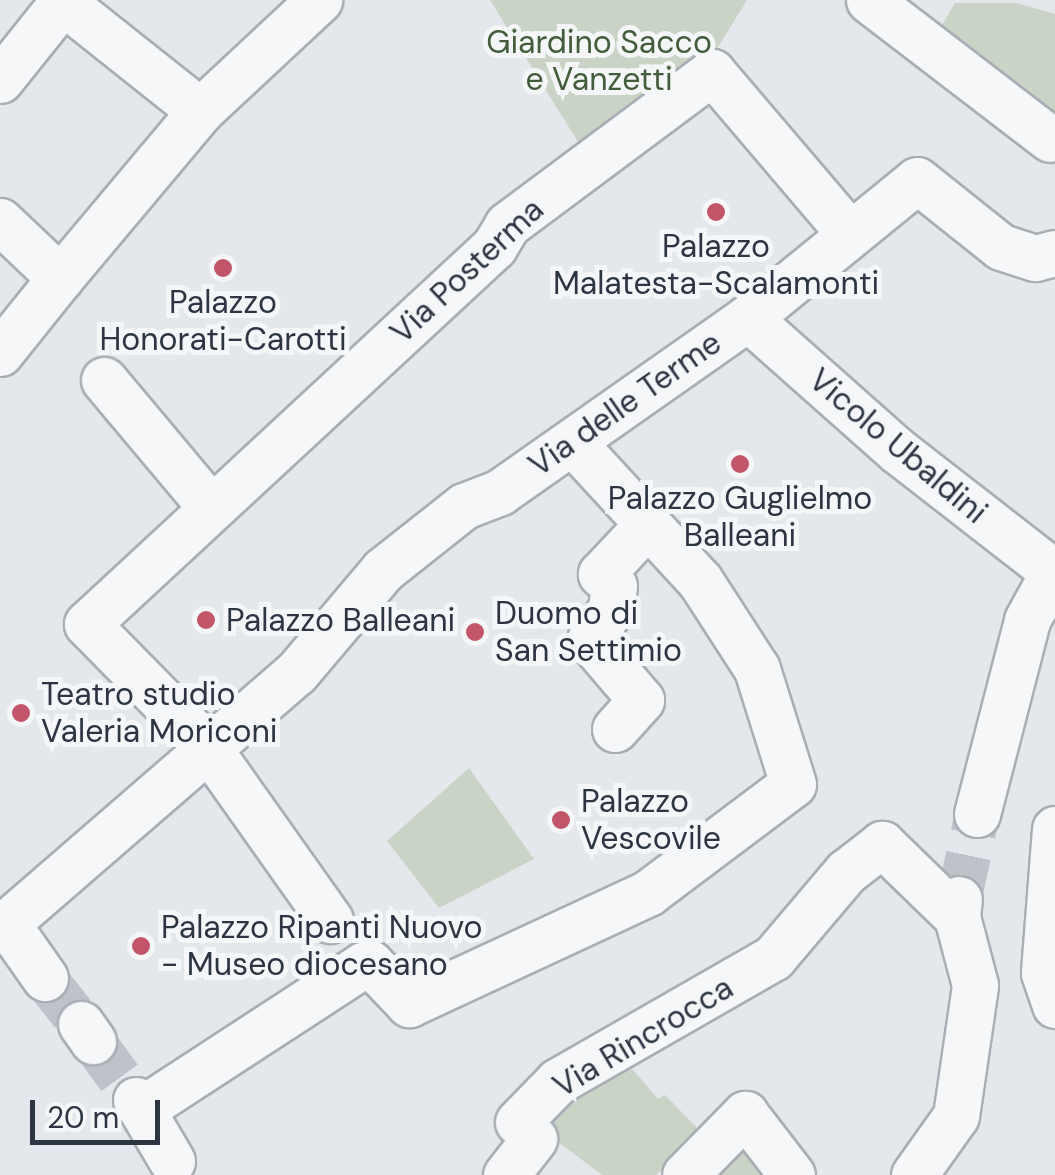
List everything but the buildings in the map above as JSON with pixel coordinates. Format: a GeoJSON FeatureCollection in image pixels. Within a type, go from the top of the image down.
{"type":"FeatureCollection","features":[{"type":"Feature","properties":{"kind":"street"},"geometry":{"type":"LineString","coordinates":[[0,353],[200,111],[319,0]]}},
{"type":"Feature","properties":{"kind":"street"},"geometry":{"type":"LineString","coordinates":[[869,0],[1050,139]]}},
{"type":"Feature","properties":{"kind":"street"},"geometry":{"type":"LineString","coordinates":[[0,80],[63,1],[200,111]]}},
{"type":"Feature","properties":{"kind":"street","name":"Via Posterma"},"geometry":{"type":"LineString","coordinates":[[211,741],[87,624],[209,505],[438,300],[508,225],[712,72],[850,234]]}},
{"type":"Feature","properties":{"kind":"street","name":"Via delle Terme"},"geometry":{"type":"LineString","coordinates":[[3,926],[211,741],[296,673],[384,570],[464,506],[500,492],[573,443],[620,403],[748,318],[917,180],[1000,247],[1035,258],[1055,253]]}},
{"type":"Feature","properties":{"kind":"street"},"geometry":{"type":"LineString","coordinates":[[0,220],[60,278]]}},
{"type":"Feature","properties":{"kind":"street","name":"Vicolo Ubaldini"},"geometry":{"type":"LineString","coordinates":[[748,318],[898,451],[1053,570]]}},
{"type":"Feature","properties":{"kind":"street"},"geometry":{"type":"LineString","coordinates":[[104,380],[209,505]]}},
{"type":"Feature","properties":{"kind":"street"},"geometry":{"type":"LineString","coordinates":[[172,1162],[139,1104],[370,963],[408,1004],[648,893],[793,784],[757,669],[700,581],[573,443]]}},
{"type":"Feature","properties":{"kind":"street"},"geometry":{"type":"LineString","coordinates":[[615,728],[641,700],[590,640],[611,609],[614,586],[601,574],[647,525]]}},
{"type":"Feature","properties":{"kind":"street"},"geometry":{"type":"LineString","coordinates":[[978,814],[1028,620],[1053,570]]}},
{"type":"Feature","properties":{"kind":"street"},"geometry":{"type":"LineString","coordinates":[[211,741],[330,920]]}},
{"type":"Feature","properties":{"kind":"street"},"geometry":{"type":"LineString","coordinates":[[1055,830],[1044,973],[1055,1005]]}},
{"type":"Feature","properties":{"kind":"street","name":"Via Rincrocca"},"geometry":{"type":"LineString","coordinates":[[506,1175],[526,1130],[558,1081],[773,958],[846,872],[882,844],[958,908],[974,985],[956,1116],[914,1175]]}},
{"type":"Feature","properties":{"kind":"street"},"geometry":{"type":"LineString","coordinates":[[3,926],[45,978]]}},
{"type":"Feature","properties":{"kind":"street"},"geometry":{"type":"LineString","coordinates":[[685,1175],[745,1114],[792,1175]]}},
{"type":"Feature","properties":{"kind":"green space","name":"Giardino Sacco e Vanzetti"},"geometry":{"type":"Polygon","coordinates":[[[490,0],[747,0],[715,52],[583,150],[490,0]]]}},
{"type":"Feature","properties":{"kind":"green space"},"geometry":{"type":"Polygon","coordinates":[[[955,3],[1016,3],[1055,14],[1055,114],[938,32],[955,3]]]}},
{"type":"Feature","properties":{"kind":"green space"},"geometry":{"type":"Polygon","coordinates":[[[469,768],[534,859],[439,908],[387,841],[469,768]]]}},
{"type":"Feature","properties":{"kind":"green space"},"geometry":{"type":"Polygon","coordinates":[[[621,1056],[658,1099],[665,1095],[702,1133],[656,1175],[602,1175],[533,1123],[621,1056]]]}},
{"type":"Feature","properties":{"kind":"green space"},"geometry":{"type":"Polygon","coordinates":[[[745,1131],[775,1175],[706,1175],[745,1131]]]}},
{"type":"Feature","properties":{"kind":"tunnel"},"geometry":{"type":"LineString","coordinates":[[959,899],[977,814]]}},
{"type":"Feature","properties":{"kind":"tunnel"},"geometry":{"type":"LineString","coordinates":[[45,978],[81,1024]]}},
{"type":"Feature","properties":{"kind":"tunnel"},"geometry":{"type":"LineString","coordinates":[[93,1041],[136,1100]]}},
{"type":"Feature","properties":{"kind":"place","name":"Palazzo Malatesta-Scalamonti"},"geometry":{"type":"Point","coordinates":[716,212]}},
{"type":"Feature","properties":{"kind":"place","name":"Palazzo Honorati-Carotti"},"geometry":{"type":"Point","coordinates":[223,268]}},
{"type":"Feature","properties":{"kind":"place","name":"Palazzo Guglielmo Balleani"},"geometry":{"type":"Point","coordinates":[740,464]}},
{"type":"Feature","properties":{"kind":"place","name":"Palazzo Balleani"},"geometry":{"type":"Point","coordinates":[206,620]}},
{"type":"Feature","properties":{"kind":"place","name":"Duomo di San Settimio"},"geometry":{"type":"Point","coordinates":[475,632]}},
{"type":"Feature","properties":{"kind":"place","name":"Teatro studio Valeria Moriconi"},"geometry":{"type":"Point","coordinates":[21,713]}},
{"type":"Feature","properties":{"kind":"place","name":"Palazzo Vescovile"},"geometry":{"type":"Point","coordinates":[561,820]}},
{"type":"Feature","properties":{"kind":"place","name":"Palazzo Ripanti Nuovo - Museo diocesano"},"geometry":{"type":"Point","coordinates":[141,946]}}]}
